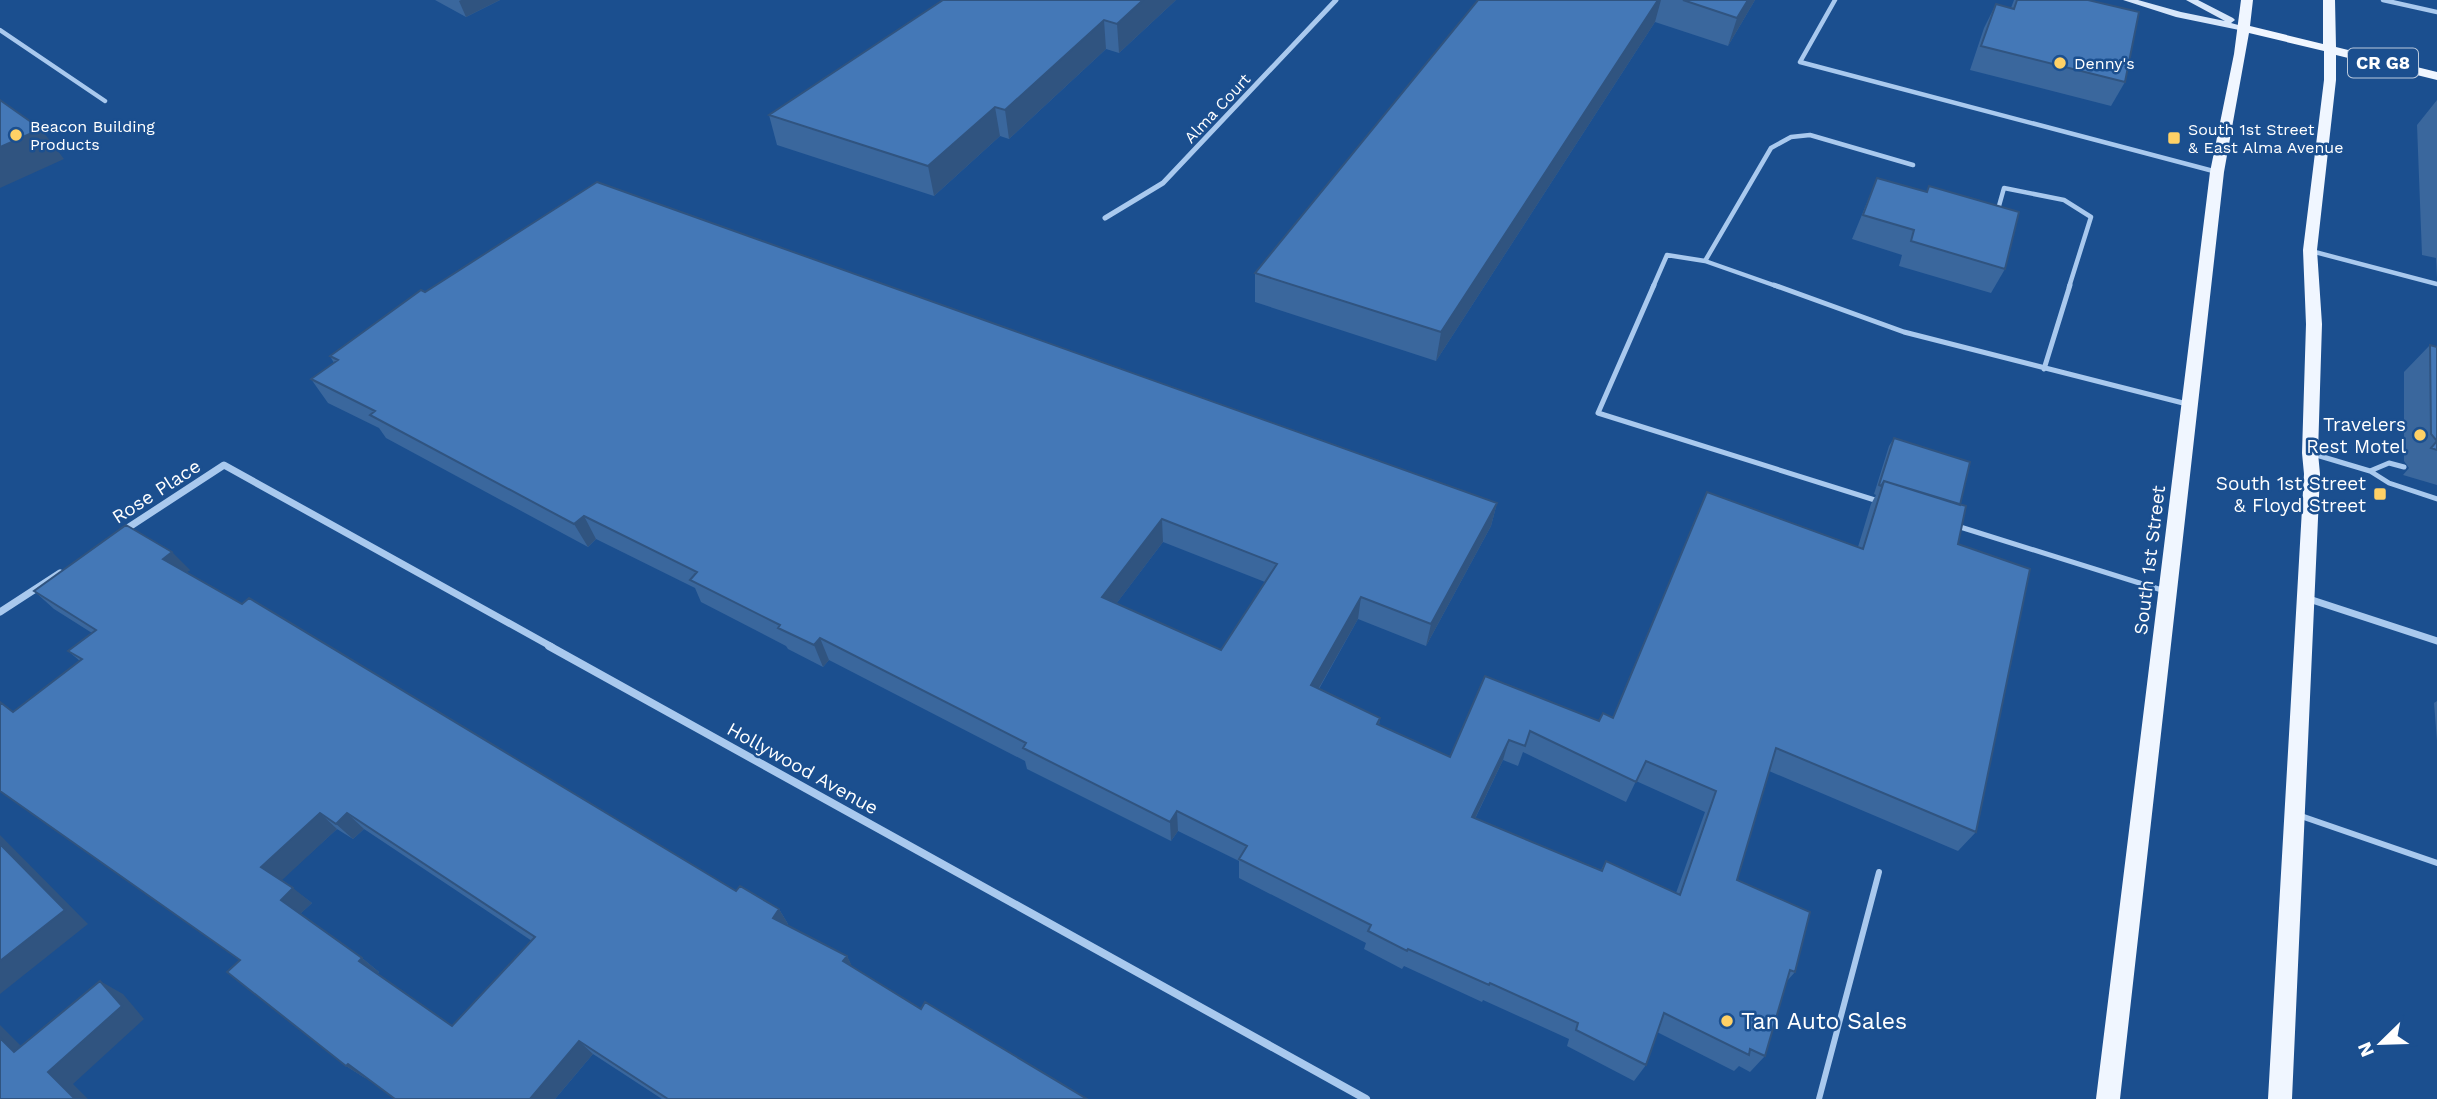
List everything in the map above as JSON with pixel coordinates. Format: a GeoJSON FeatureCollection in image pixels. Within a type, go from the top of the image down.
{"type":"FeatureCollection","features":[{"type":"Feature","properties":{"kind":"main road"},"geometry":{"type":"LineString","coordinates":[[2127,0],[2179,15],[2244,27]]}},
{"type":"Feature","properties":{"kind":"main road"},"geometry":{"type":"LineString","coordinates":[[2191,0],[2244,27]]}},
{"type":"Feature","properties":{"kind":"main road","name":"South 1st Street"},"geometry":{"type":"LineString","coordinates":[[2108,1099],[2217,172],[2247,0]]}},
{"type":"Feature","properties":{"kind":"main road"},"geometry":{"type":"LineString","coordinates":[[2280,1099],[2312,474],[2314,324],[2310,250],[2330,80],[2329,0]]}},
{"type":"Feature","properties":{"kind":"main road","name":"CR G8"},"geometry":{"type":"LineString","coordinates":[[2244,27],[2437,76]]}},
{"type":"Feature","properties":{"kind":"street","name":"Alma Court"},"geometry":{"type":"LineString","coordinates":[[1105,218],[1163,183],[1336,0]]}},
{"type":"Feature","properties":{"kind":"street","name":"Rose Place"},"geometry":{"type":"LineString","coordinates":[[112,538],[225,465]]}},
{"type":"Feature","properties":{"kind":"street","name":"Hollywood Avenue"},"geometry":{"type":"LineString","coordinates":[[225,465],[1366,1099]]}},
{"type":"Feature","properties":{"kind":"street"},"geometry":{"type":"LineString","coordinates":[[0,612],[67,568]]}},
{"type":"Feature","properties":{"kind":"street"},"geometry":{"type":"LineString","coordinates":[[2306,598],[2437,640]]}},
{"type":"Feature","properties":{"kind":"lane"},"geometry":{"type":"LineString","coordinates":[[1835,0],[1800,62],[2217,172]]}},
{"type":"Feature","properties":{"kind":"lane"},"geometry":{"type":"LineString","coordinates":[[2383,0],[2437,12]]}},
{"type":"Feature","properties":{"kind":"lane"},"geometry":{"type":"LineString","coordinates":[[0,30],[105,101]]}},
{"type":"Feature","properties":{"kind":"lane"},"geometry":{"type":"LineString","coordinates":[[1705,261],[1771,148],[1791,137],[1810,135],[1913,165]]}},
{"type":"Feature","properties":{"kind":"lane"},"geometry":{"type":"LineString","coordinates":[[1995,219],[2004,188],[2064,200],[2091,217],[2044,369]]}},
{"type":"Feature","properties":{"kind":"lane"},"geometry":{"type":"LineString","coordinates":[[2310,250],[2437,284]]}},
{"type":"Feature","properties":{"kind":"lane"},"geometry":{"type":"LineString","coordinates":[[1886,504],[1598,414],[1667,255],[1705,261],[1904,332],[2190,404]]}},
{"type":"Feature","properties":{"kind":"lane"},"geometry":{"type":"LineString","coordinates":[[2311,453],[2370,471],[2389,483],[2437,499]]}},
{"type":"Feature","properties":{"kind":"lane"},"geometry":{"type":"LineString","coordinates":[[2370,471],[2389,463],[2403,467]]}},
{"type":"Feature","properties":{"kind":"lane"},"geometry":{"type":"LineString","coordinates":[[1951,524],[2168,592]]}},
{"type":"Feature","properties":{"kind":"lane"},"geometry":{"type":"LineString","coordinates":[[2294,814],[2437,863]]}},
{"type":"Feature","properties":{"kind":"lane"},"geometry":{"type":"LineString","coordinates":[[1819,1099],[1879,872]]}},
{"type":"Feature","properties":{"kind":"building"},"geometry":{"type":"Polygon","coordinates":[[[943,0],[1143,0],[1117,24],[1104,20],[1005,110],[995,107],[928,166],[769,115],[943,0]]]}},
{"type":"Feature","properties":{"kind":"building"},"geometry":{"type":"Polygon","coordinates":[[[1478,0],[1658,0],[1441,332],[1255,273],[1478,0]]]}},
{"type":"Feature","properties":{"kind":"building"},"geometry":{"type":"Polygon","coordinates":[[[1683,0],[1748,0],[1737,18],[1683,0]]]}},
{"type":"Feature","properties":{"kind":"building"},"geometry":{"type":"Polygon","coordinates":[[[2017,0],[2088,0],[2139,12],[2125,82],[1981,46],[1996,4],[2014,9],[2017,0]]]}},
{"type":"Feature","properties":{"kind":"building"},"geometry":{"type":"Polygon","coordinates":[[[0,100],[41,129],[0,147],[0,100]]]}},
{"type":"Feature","properties":{"kind":"building"},"geometry":{"type":"Polygon","coordinates":[[[1877,178],[1927,192],[1929,186],[2019,212],[2005,269],[1911,241],[1914,230],[1863,215],[1877,178]]]}},
{"type":"Feature","properties":{"kind":"building"},"geometry":{"type":"Polygon","coordinates":[[[597,182],[1497,503],[1431,624],[1361,597],[1311,685],[1380,718],[1377,724],[1450,757],[1485,676],[1599,721],[1603,713],[1613,718],[1707,492],[1863,549],[1884,481],[1966,506],[1958,544],[2030,569],[1976,832],[1776,748],[1737,880],[1810,912],[1795,972],[1790,970],[1765,1056],[1750,1049],[1749,1055],[1664,1013],[1646,1065],[1576,1030],[1578,1023],[1490,983],[1489,985],[1408,949],[1407,951],[1368,931],[1371,925],[1239,859],[1247,846],[1177,811],[1170,822],[1023,748],[1026,743],[820,638],[814,645],[778,628],[780,625],[690,580],[697,572],[584,516],[574,524],[370,415],[375,411],[311,379],[338,360],[330,356],[421,290],[425,292],[597,182]],[[1162,519],[1102,597],[1221,650],[1277,564],[1162,519]],[[1530,731],[1525,746],[1509,740],[1472,817],[1602,871],[1606,861],[1680,895],[1716,791],[1646,761],[1636,782],[1530,731]]]}},
{"type":"Feature","properties":{"kind":"building"},"geometry":{"type":"Polygon","coordinates":[[[2430,345],[2437,347],[2437,441],[2431,434],[2430,345]]]}},
{"type":"Feature","properties":{"kind":"building"},"geometry":{"type":"Polygon","coordinates":[[[1894,438],[1970,462],[1960,505],[1884,481],[1879,485],[1894,438]]]}},
{"type":"Feature","properties":{"kind":"building"},"geometry":{"type":"Polygon","coordinates":[[[126,525],[172,552],[163,559],[242,604],[249,598],[736,891],[740,886],[779,909],[773,918],[847,956],[843,961],[921,1009],[925,1002],[1087,1099],[668,1099],[579,1041],[530,1099],[395,1099],[348,1064],[346,1066],[227,972],[240,960],[0,791],[0,702],[13,712],[82,659],[68,651],[96,630],[34,591],[126,525]],[[320,813],[261,867],[293,888],[281,900],[362,958],[359,961],[452,1026],[535,937],[347,813],[336,824],[320,813]]]}},
{"type":"Feature","properties":{"kind":"building"},"geometry":{"type":"Polygon","coordinates":[[[0,844],[65,910],[0,961],[0,844]]]}},
{"type":"Feature","properties":{"kind":"building"},"geometry":{"type":"Polygon","coordinates":[[[100,981],[122,1006],[48,1072],[75,1099],[0,1099],[0,1038],[14,1052],[100,981]]]}},
{"type":"Feature","properties":{"kind":"place","name":"Denny's"},"geometry":{"type":"Point","coordinates":[2060,63]}},
{"type":"Feature","properties":{"kind":"place","name":"Beacon Building Products"},"geometry":{"type":"Point","coordinates":[16,135]}},
{"type":"Feature","properties":{"kind":"place","name":"South 1st Street & East Alma Avenue"},"geometry":{"type":"Point","coordinates":[2174,138]}},
{"type":"Feature","properties":{"kind":"place","name":"Travelers Rest Motel"},"geometry":{"type":"Point","coordinates":[2420,435]}},
{"type":"Feature","properties":{"kind":"place","name":"South 1st Street & Floyd Street"},"geometry":{"type":"Point","coordinates":[2380,494]}},
{"type":"Feature","properties":{"kind":"place","name":"Tan Auto Sales"},"geometry":{"type":"Point","coordinates":[1727,1021]}}]}
